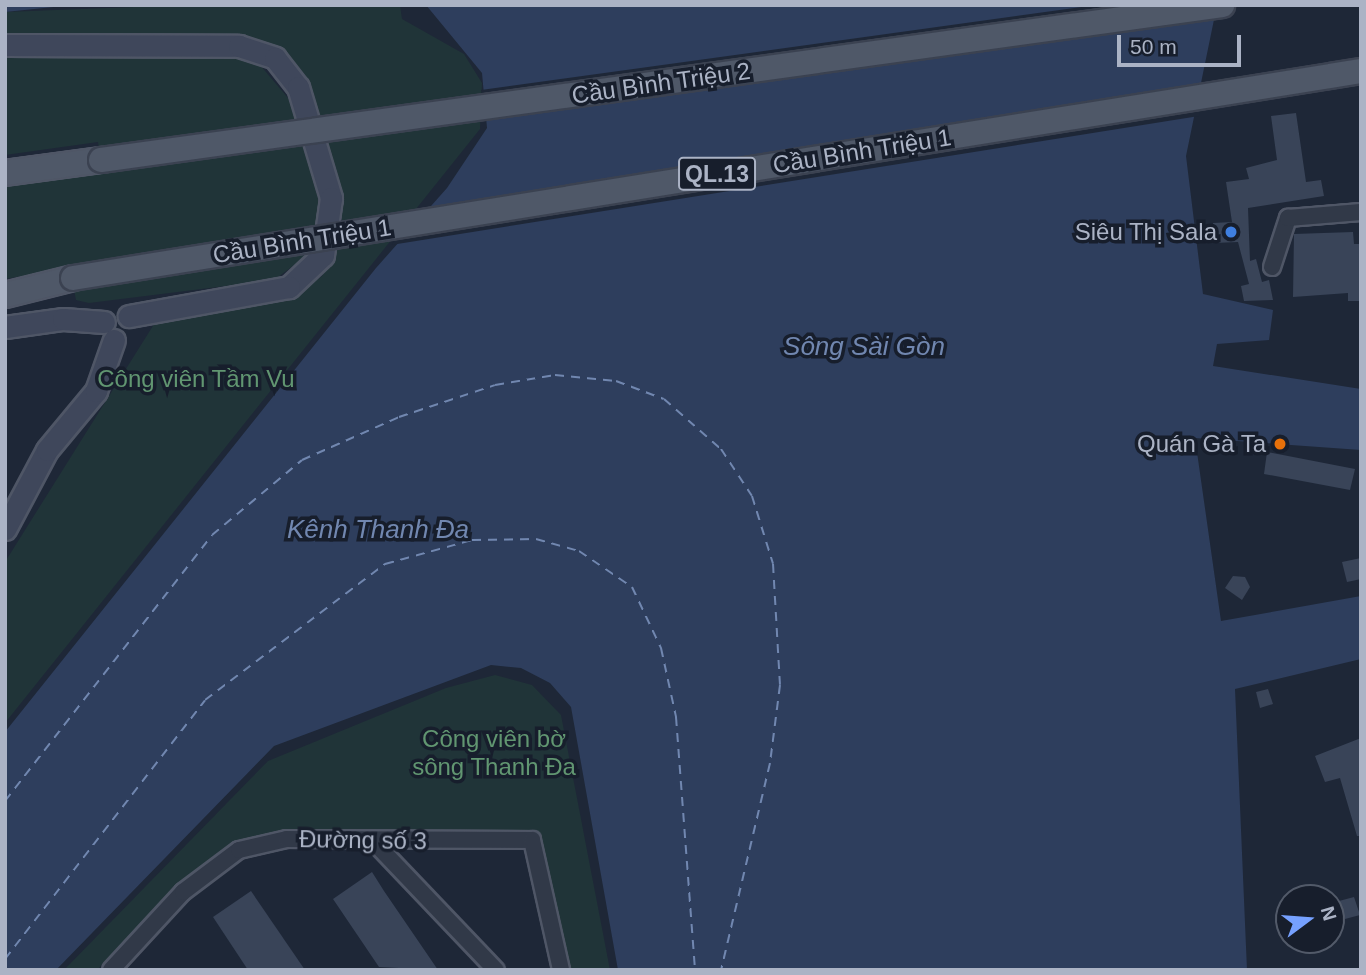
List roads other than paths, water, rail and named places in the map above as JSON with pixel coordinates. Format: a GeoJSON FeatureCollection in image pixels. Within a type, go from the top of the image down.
{"type":"FeatureCollection","features":[{"type":"Feature","properties":{"kind":"main road","name":"Cầu Bình Triệu 2"},"geometry":{"type":"LineString","coordinates":[[5,173],[1222,5]]}},
{"type":"Feature","properties":{"kind":"main road","name":"Cầu Bình Triệu 1"},"geometry":{"type":"LineString","coordinates":[[74,285],[1361,71]]}},
{"type":"Feature","properties":{"kind":"main road","name":"Cầu Bình Triệu 1"},"geometry":{"type":"LineString","coordinates":[[74,285],[1361,84]]}},
{"type":"Feature","properties":{"kind":"main road","name":"QL.13"},"geometry":{"type":"LineString","coordinates":[[14,294],[74,285]]}},
{"type":"Feature","properties":{"kind":"street"},"geometry":{"type":"LineString","coordinates":[[5,44],[239,46],[275,58],[299,87],[331,198],[323,255],[309,273],[279,290],[130,316],[112,313],[96,391],[54,441],[5,529]]}},
{"type":"Feature","properties":{"kind":"street"},"geometry":{"type":"LineString","coordinates":[[1272,267],[1289,218],[1361,212]]}},
{"type":"Feature","properties":{"kind":"street"},"geometry":{"type":"LineString","coordinates":[[5,327],[63,319],[109,331]]}},
{"type":"Feature","properties":{"kind":"street","name":"Đường số 3"},"geometry":{"type":"LineString","coordinates":[[111,970],[183,892],[239,850],[287,839],[532,840],[561,970]]}},
{"type":"Feature","properties":{"kind":"street"},"geometry":{"type":"LineString","coordinates":[[373,841],[496,970]]}},
{"type":"Feature","properties":{"kind":"water"},"geometry":{"type":"Polygon","coordinates":[[[5,5],[73,5],[5,12],[5,5]]]}},
{"type":"Feature","properties":{"kind":"water","name":"Sông Sài Gòn"},"geometry":{"type":"Polygon","coordinates":[[[426,5],[1217,5],[1186,156],[1203,294],[1273,310],[1269,340],[1217,344],[1213,366],[1361,389],[1361,450],[1195,438],[1221,621],[1361,596],[1361,659],[1235,689],[1247,970],[618,970],[571,707],[550,683],[521,668],[491,665],[274,746],[56,970],[5,970],[5,732],[376,268],[447,188],[487,128],[482,73],[426,5]]]}},
{"type":"Feature","properties":{"kind":"place","name":"Siêu Thị Sala"},"geometry":{"type":"Point","coordinates":[1231,232]}},
{"type":"Feature","properties":{"kind":"place","name":"Quán Gà Ta"},"geometry":{"type":"Point","coordinates":[1280,444]}},
{"type":"Feature","properties":{"kind":"park label","name":"Công viên Tầm Vu"},"geometry":{"type":"Point","coordinates":[196,379]}},
{"type":"Feature","properties":{"kind":"park label","name":"Công viên bờ sông Thanh Đa"},"geometry":{"type":"Point","coordinates":[494,753]}},
{"type":"Feature","properties":{"kind":"water label","name":"Kênh Thanh Đa"},"geometry":{"type":"Point","coordinates":[378,530]}}]}
